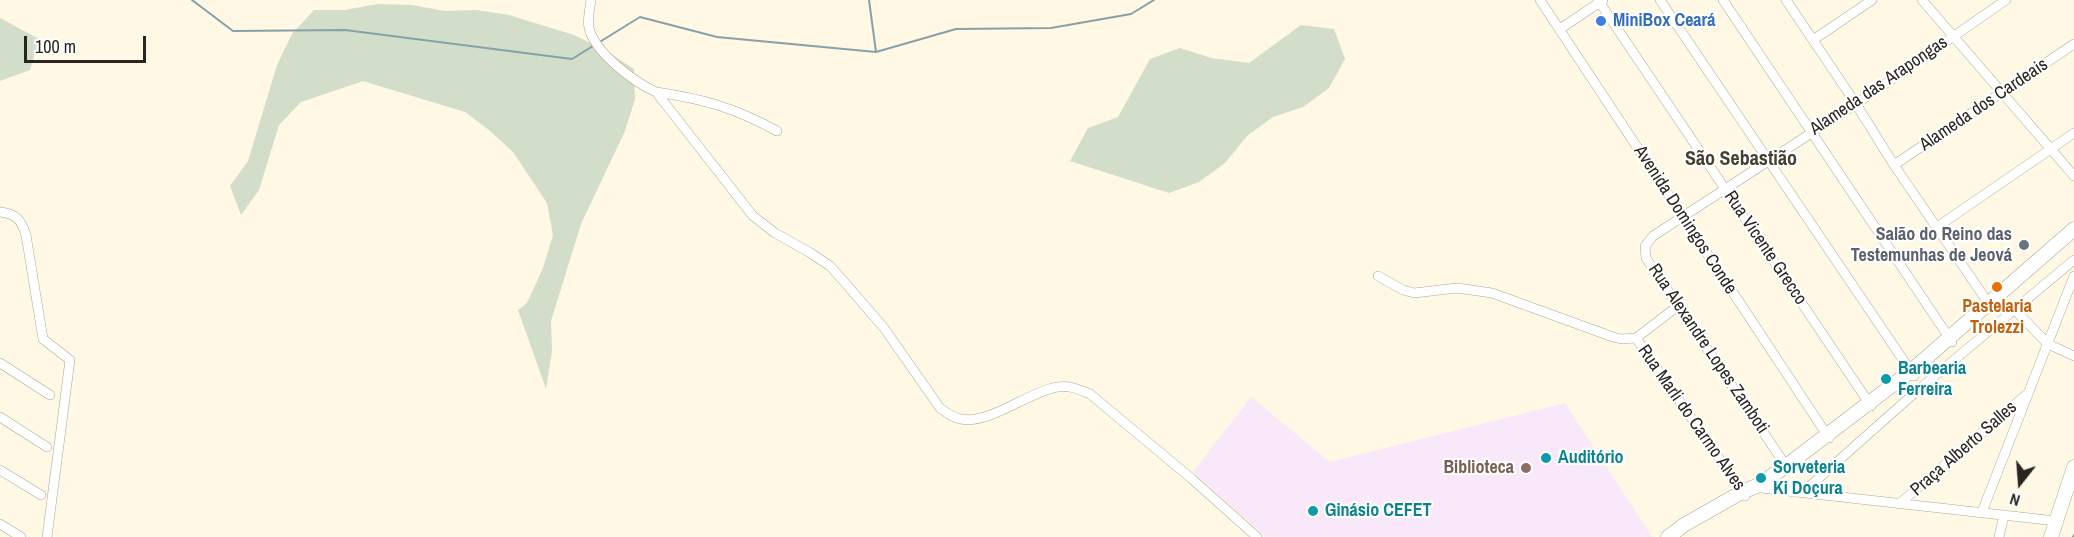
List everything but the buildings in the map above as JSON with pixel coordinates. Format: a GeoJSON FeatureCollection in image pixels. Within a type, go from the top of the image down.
{"type":"FeatureCollection","features":[{"type":"Feature","properties":{"kind":"main road"},"geometry":{"type":"LineString","coordinates":[[1668,537],[1684,525],[1760,487],[1829,437],[1951,340],[2074,229]]}},
{"type":"Feature","properties":{"kind":"main road"},"geometry":{"type":"LineString","coordinates":[[1990,306],[2074,238]]}},
{"type":"Feature","properties":{"kind":"main road"},"geometry":{"type":"LineString","coordinates":[[2051,537],[2074,467]]}},
{"type":"Feature","properties":{"kind":"street"},"geometry":{"type":"LineString","coordinates":[[591,0],[588,26],[592,38],[611,60],[640,84],[656,92],[718,104],[745,114],[777,131]]}},
{"type":"Feature","properties":{"kind":"street","name":"Avenida Domingos Conde"},"geometry":{"type":"LineString","coordinates":[[1540,0],[1829,437]]}},
{"type":"Feature","properties":{"kind":"street"},"geometry":{"type":"LineString","coordinates":[[1660,0],[1912,373]]}},
{"type":"Feature","properties":{"kind":"street"},"geometry":{"type":"LineString","coordinates":[[1723,0],[1951,340]]}},
{"type":"Feature","properties":{"kind":"street"},"geometry":{"type":"LineString","coordinates":[[1786,0],[1990,306]]}},
{"type":"Feature","properties":{"kind":"street"},"geometry":{"type":"LineString","coordinates":[[1813,40],[1872,0]]}},
{"type":"Feature","properties":{"kind":"street"},"geometry":{"type":"LineString","coordinates":[[1922,0],[2074,176]]}},
{"type":"Feature","properties":{"kind":"street","name":"Alameda das Arapongas"},"geometry":{"type":"LineString","coordinates":[[1646,258],[1645,246],[1648,241],[1856,104],[2006,0]]}},
{"type":"Feature","properties":{"kind":"street"},"geometry":{"type":"LineString","coordinates":[[1560,28],[1600,1]]}},
{"type":"Feature","properties":{"kind":"street","name":"Rua Vicente Grecco"},"geometry":{"type":"LineString","coordinates":[[1600,1],[1870,405]]}},
{"type":"Feature","properties":{"kind":"street","name":"Alameda dos Cardeais"},"geometry":{"type":"LineString","coordinates":[[1894,165],[2074,44]]}},
{"type":"Feature","properties":{"kind":"street"},"geometry":{"type":"LineString","coordinates":[[656,92],[753,216],[775,233],[830,266],[884,328],[940,408],[950,416],[967,420],[992,415],[1042,392],[1060,387],[1075,388],[1090,394],[1257,537]]}},
{"type":"Feature","properties":{"kind":"street"},"geometry":{"type":"LineString","coordinates":[[1937,227],[2074,133]]}},
{"type":"Feature","properties":{"kind":"street"},"geometry":{"type":"LineString","coordinates":[[0,212],[17,217],[22,223],[43,339],[70,360],[47,537]]}},
{"type":"Feature","properties":{"kind":"street","name":"Rua Alexandre Lopes Zamboti"},"geometry":{"type":"LineString","coordinates":[[1646,258],[1788,468]]}},
{"type":"Feature","properties":{"kind":"street"},"geometry":{"type":"LineString","coordinates":[[1802,493],[1918,390],[2074,260]]}},
{"type":"Feature","properties":{"kind":"street"},"geometry":{"type":"LineString","coordinates":[[1378,276],[1403,290],[1414,293],[1457,288],[1492,293],[1621,339],[1636,338],[1678,306]]}},
{"type":"Feature","properties":{"kind":"street"},"geometry":{"type":"LineString","coordinates":[[1982,512],[2074,276]]}},
{"type":"Feature","properties":{"kind":"street"},"geometry":{"type":"LineString","coordinates":[[2014,309],[2048,344],[2074,356]]}},
{"type":"Feature","properties":{"kind":"street","name":"Rua Marli do Carmo Alves"},"geometry":{"type":"LineString","coordinates":[[1636,338],[1744,495]]}},
{"type":"Feature","properties":{"kind":"street"},"geometry":{"type":"LineString","coordinates":[[0,363],[50,395]]}},
{"type":"Feature","properties":{"kind":"street","name":"Praça Alberto Salles"},"geometry":{"type":"LineString","coordinates":[[1899,504],[2028,393]]}},
{"type":"Feature","properties":{"kind":"street"},"geometry":{"type":"LineString","coordinates":[[0,417],[47,447]]}},
{"type":"Feature","properties":{"kind":"street"},"geometry":{"type":"LineString","coordinates":[[0,470],[41,495]]}},
{"type":"Feature","properties":{"kind":"street"},"geometry":{"type":"LineString","coordinates":[[1760,487],[2056,521]]}},
{"type":"Feature","properties":{"kind":"street"},"geometry":{"type":"LineString","coordinates":[[1999,537],[2004,515]]}},
{"type":"Feature","properties":{"kind":"street"},"geometry":{"type":"LineString","coordinates":[[0,524],[21,537]]}},
{"type":"Feature","properties":{"kind":"shaded area"},"geometry":{"type":"Polygon","coordinates":[[[1251,397],[1330,462],[1565,403],[1652,537],[1266,537],[1193,472],[1251,397]]]}},
{"type":"Feature","properties":{"kind":"green space"},"geometry":{"type":"Polygon","coordinates":[[[377,4],[412,5],[445,11],[476,10],[509,15],[574,35],[605,50],[634,69],[635,99],[625,131],[581,224],[551,321],[552,351],[546,389],[518,310],[527,303],[543,268],[553,235],[547,203],[513,152],[465,112],[363,81],[301,102],[279,125],[259,190],[241,215],[230,186],[248,161],[277,65],[292,34],[314,10],[345,10],[377,4]]]}},
{"type":"Feature","properties":{"kind":"green space"},"geometry":{"type":"Polygon","coordinates":[[[0,18],[39,39],[30,70],[0,81],[0,18]]]}},
{"type":"Feature","properties":{"kind":"green space"},"geometry":{"type":"Polygon","coordinates":[[[1301,25],[1334,29],[1345,59],[1329,88],[1303,107],[1273,117],[1247,136],[1225,163],[1199,182],[1169,193],[1070,161],[1088,128],[1118,117],[1150,59],[1180,48],[1211,58],[1249,63],[1301,25]]]}},
{"type":"Feature","properties":{"kind":"waterway"},"geometry":{"type":"LineString","coordinates":[[192,0],[233,31],[345,30],[572,59],[593,46]]}},
{"type":"Feature","properties":{"kind":"waterway"},"geometry":{"type":"LineString","coordinates":[[869,0],[876,52]]}},
{"type":"Feature","properties":{"kind":"waterway"},"geometry":{"type":"LineString","coordinates":[[598,43],[640,17],[717,37],[876,52],[956,29],[1051,28],[1131,14],[1154,0]]}},
{"type":"Feature","properties":{"kind":"place","name":"MiniBox Ceará"},"geometry":{"type":"Point","coordinates":[1601,21]}},
{"type":"Feature","properties":{"kind":"place","name":"Salão do Reino das Testemunhas de Jeová"},"geometry":{"type":"Point","coordinates":[2024,245]}},
{"type":"Feature","properties":{"kind":"place","name":"Pastelaria Trolezzi"},"geometry":{"type":"Point","coordinates":[1997,287]}},
{"type":"Feature","properties":{"kind":"place","name":"Barbearia Ferreira"},"geometry":{"type":"Point","coordinates":[1886,379]}},
{"type":"Feature","properties":{"kind":"place","name":"Auditório"},"geometry":{"type":"Point","coordinates":[1546,458]}},
{"type":"Feature","properties":{"kind":"place","name":"Biblioteca"},"geometry":{"type":"Point","coordinates":[1526,468]}},
{"type":"Feature","properties":{"kind":"place","name":"Sorveteria Ki Doçura"},"geometry":{"type":"Point","coordinates":[1761,478]}},
{"type":"Feature","properties":{"kind":"place","name":"Ginásio CEFET"},"geometry":{"type":"Point","coordinates":[1313,511]}},
{"type":"Feature","properties":{"kind":"district","name":"São Sebastião"},"geometry":{"type":"Point","coordinates":[1741,160]}}]}
